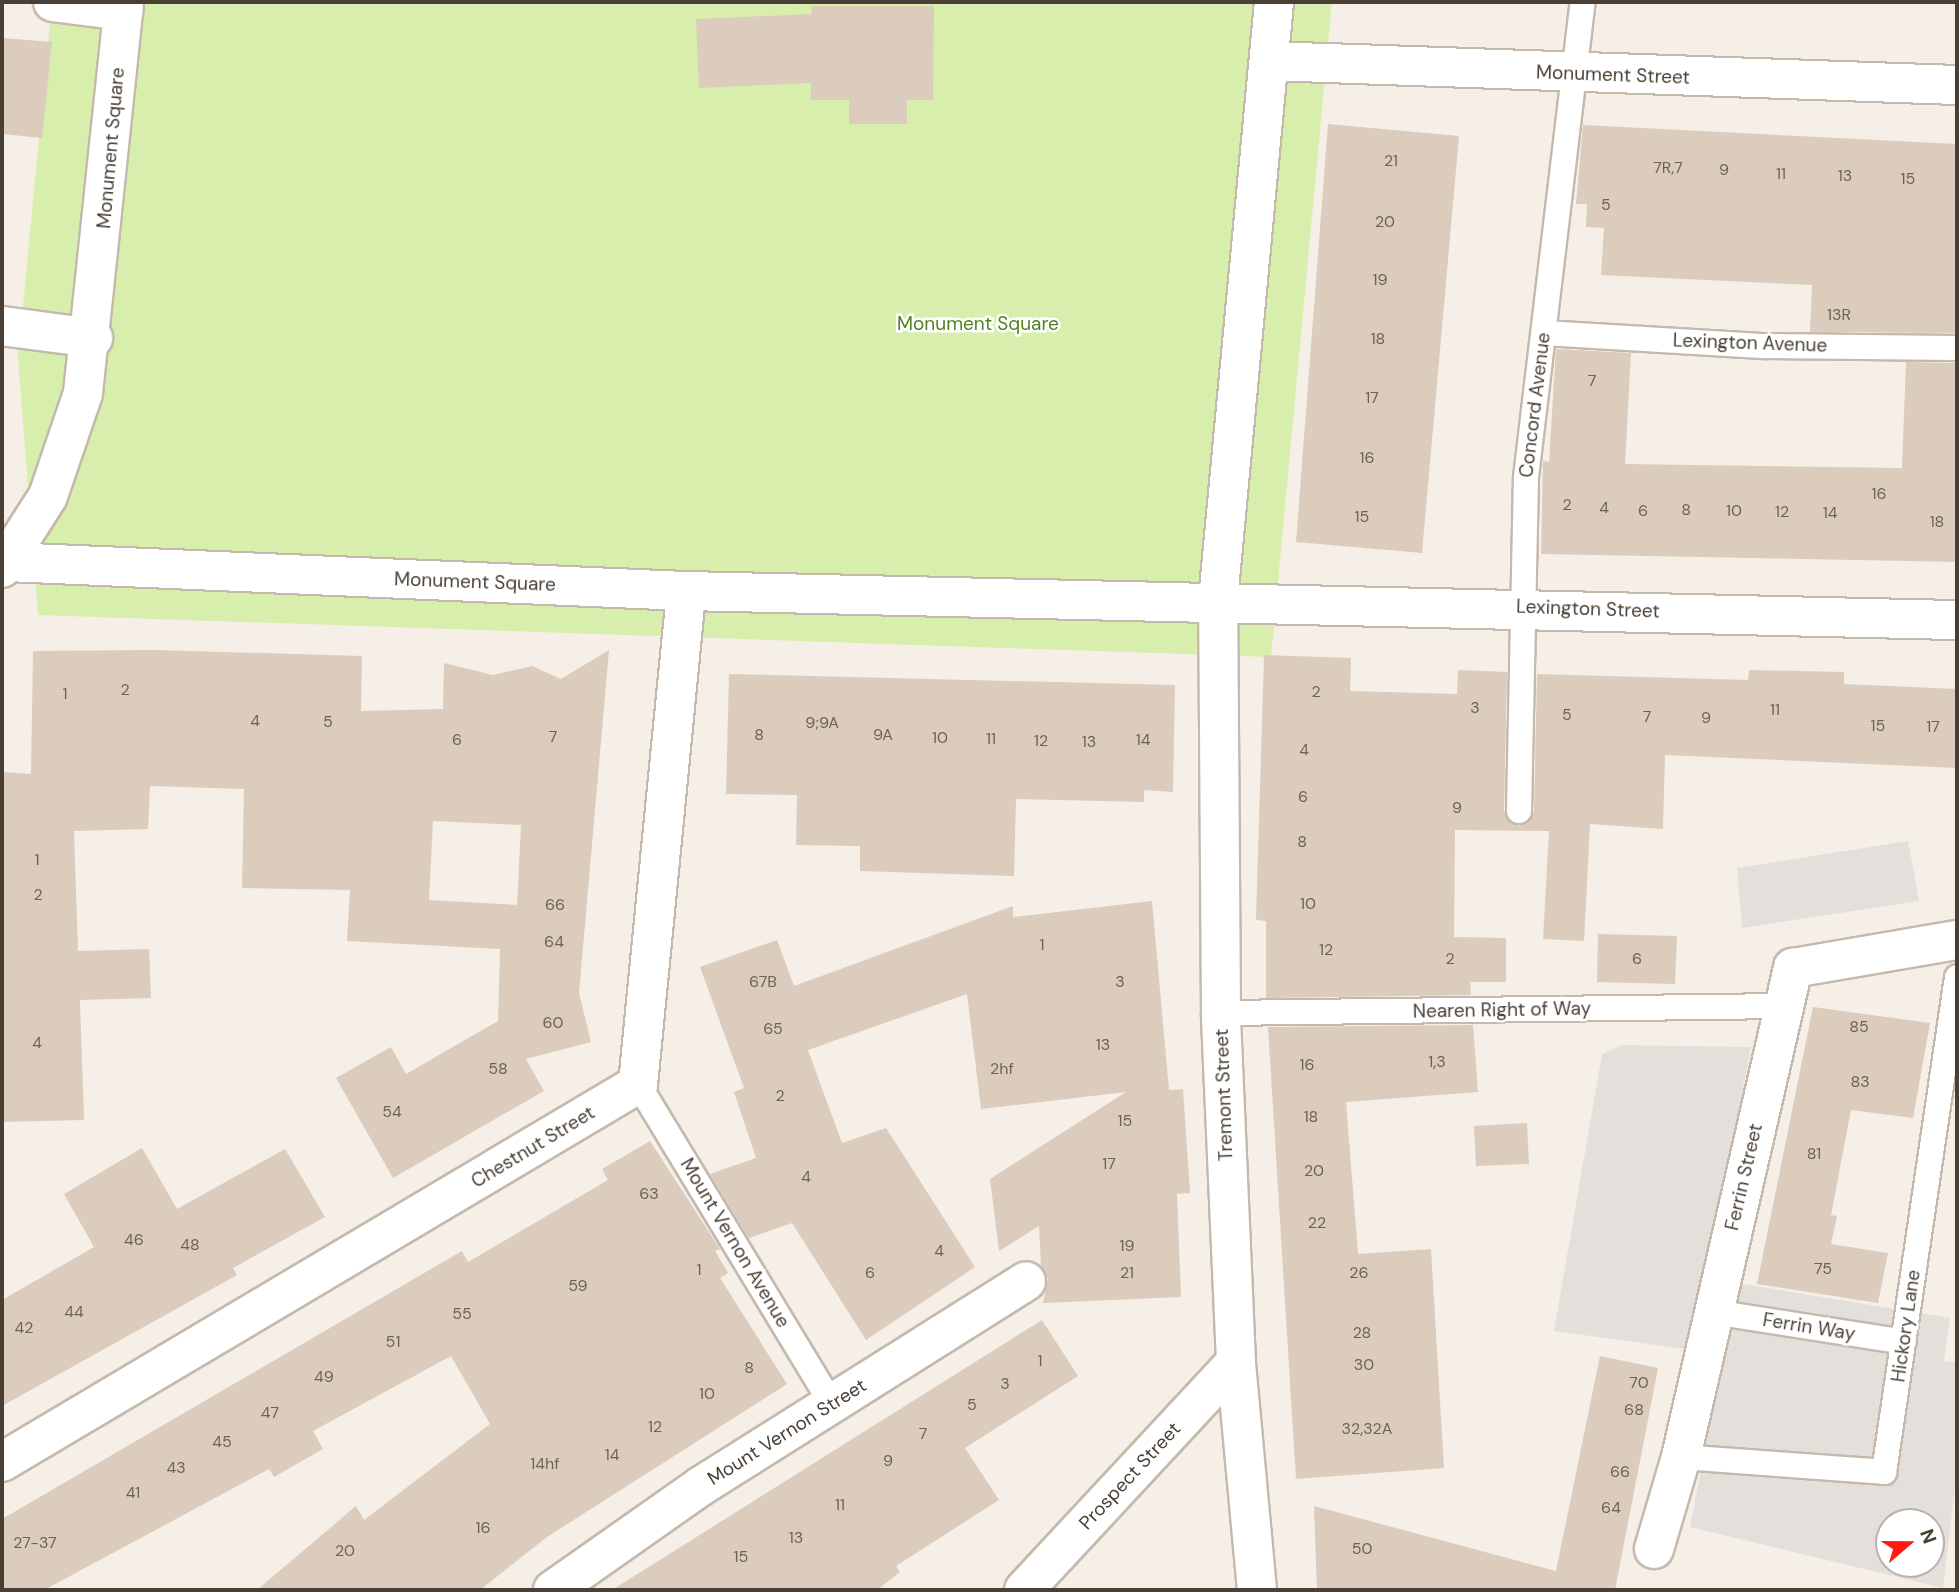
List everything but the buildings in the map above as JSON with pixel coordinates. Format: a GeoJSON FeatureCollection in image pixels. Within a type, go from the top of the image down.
{"type":"FeatureCollection","features":[{"type":"Feature","properties":{"kind":"street"},"geometry":{"type":"LineString","coordinates":[[53,2],[124,6]]}},
{"type":"Feature","properties":{"kind":"street"},"geometry":{"type":"LineString","coordinates":[[1218,600],[1274,2]]}},
{"type":"Feature","properties":{"kind":"street","name":"Monument Square"},"geometry":{"type":"LineString","coordinates":[[124,6],[93,338],[77,422],[58,473],[4,565],[686,591],[1218,600]]}},
{"type":"Feature","properties":{"kind":"street","name":"Monument Street"},"geometry":{"type":"LineString","coordinates":[[1269,61],[1576,75],[1957,85]]}},
{"type":"Feature","properties":{"kind":"street"},"geometry":{"type":"LineString","coordinates":[[2,326],[93,338]]}},
{"type":"Feature","properties":{"kind":"street"},"geometry":{"type":"LineString","coordinates":[[638,1084],[686,591]]}},
{"type":"Feature","properties":{"kind":"street","name":"Lexington Street"},"geometry":{"type":"LineString","coordinates":[[1218,600],[1957,620]]}},
{"type":"Feature","properties":{"kind":"street","name":"Tremont Street"},"geometry":{"type":"LineString","coordinates":[[1218,600],[1221,1013],[1236,1362],[1257,1590]]}},
{"type":"Feature","properties":{"kind":"street","name":"Ferrin Street"},"geometry":{"type":"LineString","coordinates":[[1654,1549],[1681,1457],[1782,1006],[1793,968],[1957,940]]}},
{"type":"Feature","properties":{"kind":"street","name":"Chestnut Street"},"geometry":{"type":"LineString","coordinates":[[2,1462],[638,1084]]}},
{"type":"Feature","properties":{"kind":"street","name":"Mount Vernon Street"},"geometry":{"type":"LineString","coordinates":[[553,1590],[831,1403],[1026,1281]]}},
{"type":"Feature","properties":{"kind":"street","name":"Prospect Street"},"geometry":{"type":"LineString","coordinates":[[1024,1590],[1236,1362]]}},
{"type":"Feature","properties":{"kind":"lane","name":"Concord Avenue"},"geometry":{"type":"LineString","coordinates":[[1519,811],[1520,607],[1526,477],[1583,2]]}},
{"type":"Feature","properties":{"kind":"lane","name":"Lexington Avenue"},"geometry":{"type":"LineString","coordinates":[[1544,332],[1766,346],[1957,348]]}},
{"type":"Feature","properties":{"kind":"lane","name":"Hickory Lane"},"geometry":{"type":"LineString","coordinates":[[1681,1457],[1884,1472],[1957,977]]}},
{"type":"Feature","properties":{"kind":"lane","name":"Nearen Right of Way"},"geometry":{"type":"LineString","coordinates":[[1221,1013],[1782,1006]]}},
{"type":"Feature","properties":{"kind":"lane","name":"Mount Vernon Avenue"},"geometry":{"type":"LineString","coordinates":[[638,1084],[831,1403]]}},
{"type":"Feature","properties":{"kind":"lane","name":"Ferrin Way"},"geometry":{"type":"LineString","coordinates":[[1713,1312],[1904,1342]]}},
{"type":"Feature","properties":{"kind":"green space","name":"Monument Square"},"geometry":{"type":"Polygon","coordinates":[[[52,2],[1332,2],[1271,657],[38,615],[18,358],[52,2]]]}},
{"type":"Feature","properties":{"kind":"shaded area"},"geometry":{"type":"Polygon","coordinates":[[[1908,841],[1919,901],[1742,928],[1737,868],[1908,841]]]}},
{"type":"Feature","properties":{"kind":"shaded area"},"geometry":{"type":"Polygon","coordinates":[[[1622,1045],[1751,1047],[1692,1350],[1554,1331],[1602,1054],[1622,1045]]]}},
{"type":"Feature","properties":{"kind":"shaded area"},"geometry":{"type":"Polygon","coordinates":[[[1737,1283],[1950,1318],[1944,1361],[1957,1363],[1957,1472],[1945,1571],[1945,1508],[1875,1508],[1875,1572],[1690,1527],[1737,1283]]]}},
{"type":"Feature","properties":{"kind":"shaded area"},"geometry":{"type":"Polygon","coordinates":[[[1902,1578],[1944,1578],[1943,1588],[1902,1578]]]}}]}
